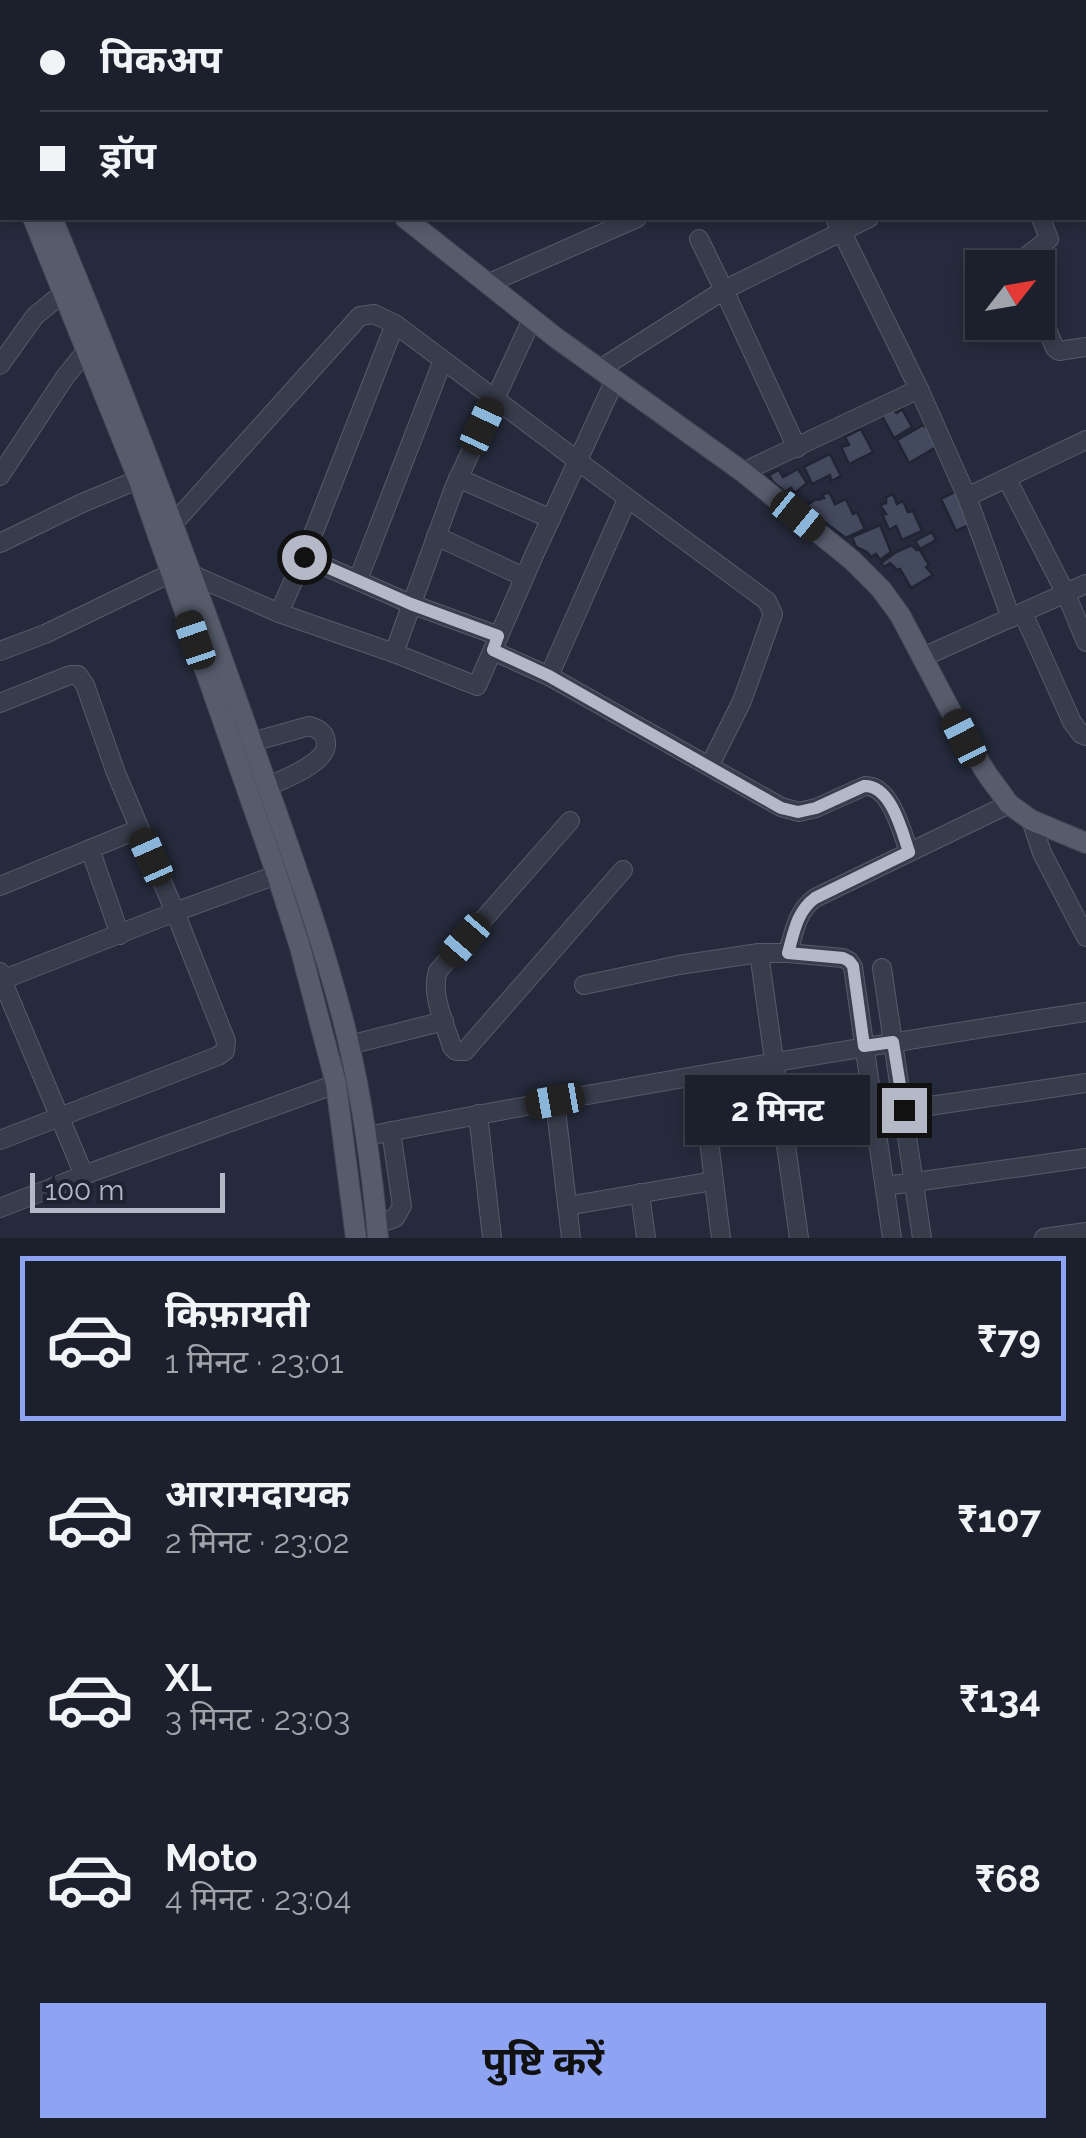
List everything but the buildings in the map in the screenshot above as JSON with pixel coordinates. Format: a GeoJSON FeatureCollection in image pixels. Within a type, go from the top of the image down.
{"type":"FeatureCollection","features":[{"type":"Feature","properties":{"kind":"main road"},"geometry":{"type":"LineString","coordinates":[[34,220],[86,351],[146,476],[174,524],[182,574],[267,787],[287,872],[324,1088],[356,1238]]}},
{"type":"Feature","properties":{"kind":"main road"},"geometry":{"type":"LineString","coordinates":[[53,220],[287,872],[319,940],[349,1046],[366,1136],[377,1231]]}},
{"type":"Feature","properties":{"kind":"main road"},"geometry":{"type":"LineString","coordinates":[[408,220],[532,319],[743,472],[852,560],[900,615],[964,738],[1009,804],[1031,820],[1086,842]]}},
{"type":"Feature","properties":{"kind":"street"},"geometry":{"type":"LineString","coordinates":[[488,284],[601,225],[627,220]]}},
{"type":"Feature","properties":{"kind":"street"},"geometry":{"type":"LineString","coordinates":[[1034,250],[1049,239],[1042,220]]}},
{"type":"Feature","properties":{"kind":"street"},"geometry":{"type":"LineString","coordinates":[[0,652],[182,574],[477,686],[577,460],[608,375],[724,290],[838,224],[919,389],[1017,616],[1072,722],[1086,736]]}},
{"type":"Feature","properties":{"kind":"street"},"geometry":{"type":"LineString","coordinates":[[699,238],[797,448]]}},
{"type":"Feature","properties":{"kind":"street"},"geometry":{"type":"LineString","coordinates":[[0,365],[35,316],[63,294]]}},
{"type":"Feature","properties":{"kind":"street"},"geometry":{"type":"LineString","coordinates":[[174,524],[360,316],[374,314],[396,324],[767,602],[774,614],[742,702],[710,765]]}},
{"type":"Feature","properties":{"kind":"street"},"geometry":{"type":"LineString","coordinates":[[394,652],[458,478],[532,319]]}},
{"type":"Feature","properties":{"kind":"street"},"geometry":{"type":"LineString","coordinates":[[279,613],[396,324]]}},
{"type":"Feature","properties":{"kind":"street"},"geometry":{"type":"LineString","coordinates":[[1052,340],[1061,352],[1086,347]]}},
{"type":"Feature","properties":{"kind":"street"},"geometry":{"type":"LineString","coordinates":[[0,476],[86,351]]}},
{"type":"Feature","properties":{"kind":"street"},"geometry":{"type":"LineString","coordinates":[[358,580],[443,360]]}},
{"type":"Feature","properties":{"kind":"street"},"geometry":{"type":"LineString","coordinates":[[743,472],[919,389]]}},
{"type":"Feature","properties":{"kind":"street"},"geometry":{"type":"LineString","coordinates":[[967,497],[1086,440]]}},
{"type":"Feature","properties":{"kind":"street"},"geometry":{"type":"LineString","coordinates":[[0,543],[146,476]]}},
{"type":"Feature","properties":{"kind":"street"},"geometry":{"type":"LineString","coordinates":[[458,478],[551,519]]}},
{"type":"Feature","properties":{"kind":"street"},"geometry":{"type":"LineString","coordinates":[[1007,478],[1086,642]]}},
{"type":"Feature","properties":{"kind":"street"},"geometry":{"type":"LineString","coordinates":[[549,676],[626,497]]}},
{"type":"Feature","properties":{"kind":"street"},"geometry":{"type":"LineString","coordinates":[[436,536],[524,577]]}},
{"type":"Feature","properties":{"kind":"street"},"geometry":{"type":"LineString","coordinates":[[304,557],[496,643],[781,808],[798,812],[864,786],[877,788],[895,813],[909,852]]}},
{"type":"Feature","properties":{"kind":"street"},"geometry":{"type":"LineString","coordinates":[[924,657],[1086,584]]}},
{"type":"Feature","properties":{"kind":"street"},"geometry":{"type":"LineString","coordinates":[[0,702],[70,675],[78,675],[86,685],[116,774],[226,1041],[218,1056],[0,1140]]}},
{"type":"Feature","properties":{"kind":"street"},"geometry":{"type":"LineString","coordinates":[[252,742],[309,726],[325,737],[327,746],[316,762],[267,787]]}},
{"type":"Feature","properties":{"kind":"street"},"geometry":{"type":"LineString","coordinates":[[788,953],[804,905],[1009,804]]}},
{"type":"Feature","properties":{"kind":"street"},"geometry":{"type":"LineString","coordinates":[[1031,820],[1042,853],[1086,937]]}},
{"type":"Feature","properties":{"kind":"street"},"geometry":{"type":"LineString","coordinates":[[570,821],[438,970],[434,981],[452,1047],[465,1052],[623,870]]}},
{"type":"Feature","properties":{"kind":"street"},"geometry":{"type":"LineString","coordinates":[[0,886],[139,830]]}},
{"type":"Feature","properties":{"kind":"street"},"geometry":{"type":"LineString","coordinates":[[90,849],[120,934]]}},
{"type":"Feature","properties":{"kind":"street"},"geometry":{"type":"LineString","coordinates":[[84,1175],[1,977],[287,872]]}},
{"type":"Feature","properties":{"kind":"street"},"geometry":{"type":"LineString","coordinates":[[760,953],[798,1238]]}},
{"type":"Feature","properties":{"kind":"street"},"geometry":{"type":"LineString","coordinates":[[584,985],[760,953],[849,961],[853,966],[892,1238]]}},
{"type":"Feature","properties":{"kind":"street"},"geometry":{"type":"LineString","coordinates":[[882,968],[922,1238]]}},
{"type":"Feature","properties":{"kind":"street"},"geometry":{"type":"LineString","coordinates":[[366,1136],[864,1046],[1086,1012]]}},
{"type":"Feature","properties":{"kind":"street"},"geometry":{"type":"LineString","coordinates":[[349,1046],[444,1022]]}},
{"type":"Feature","properties":{"kind":"street"},"geometry":{"type":"LineString","coordinates":[[701,1076],[721,1238]]}},
{"type":"Feature","properties":{"kind":"street"},"geometry":{"type":"LineString","coordinates":[[875,1114],[1086,1083]]}},
{"type":"Feature","properties":{"kind":"street"},"geometry":{"type":"LineString","coordinates":[[0,1208],[324,1088]]}},
{"type":"Feature","properties":{"kind":"street"},"geometry":{"type":"LineString","coordinates":[[555,1101],[571,1238]]}},
{"type":"Feature","properties":{"kind":"street"},"geometry":{"type":"LineString","coordinates":[[478,1114],[492,1238]]}},
{"type":"Feature","properties":{"kind":"street"},"geometry":{"type":"LineString","coordinates":[[377,1231],[396,1218],[402,1206],[391,1132]]}},
{"type":"Feature","properties":{"kind":"street"},"geometry":{"type":"LineString","coordinates":[[886,1186],[1086,1158]]}},
{"type":"Feature","properties":{"kind":"street"},"geometry":{"type":"LineString","coordinates":[[567,1206],[713,1181]]}},
{"type":"Feature","properties":{"kind":"street"},"geometry":{"type":"LineString","coordinates":[[640,1194],[646,1238]]}},
{"type":"Feature","properties":{"kind":"street"},"geometry":{"type":"LineString","coordinates":[[1044,1238],[1086,1232]]}},
{"type":"Feature","properties":{"kind":"route"},"geometry":{"type":"LineString","coordinates":[[304,557],[411,604],[498,636],[493,650],[549,676],[781,808],[798,812],[864,786],[877,788],[895,813],[909,852],[804,905],[788,953],[843,958],[853,966],[864,1046],[893,1042],[904,1110]]}}]}
